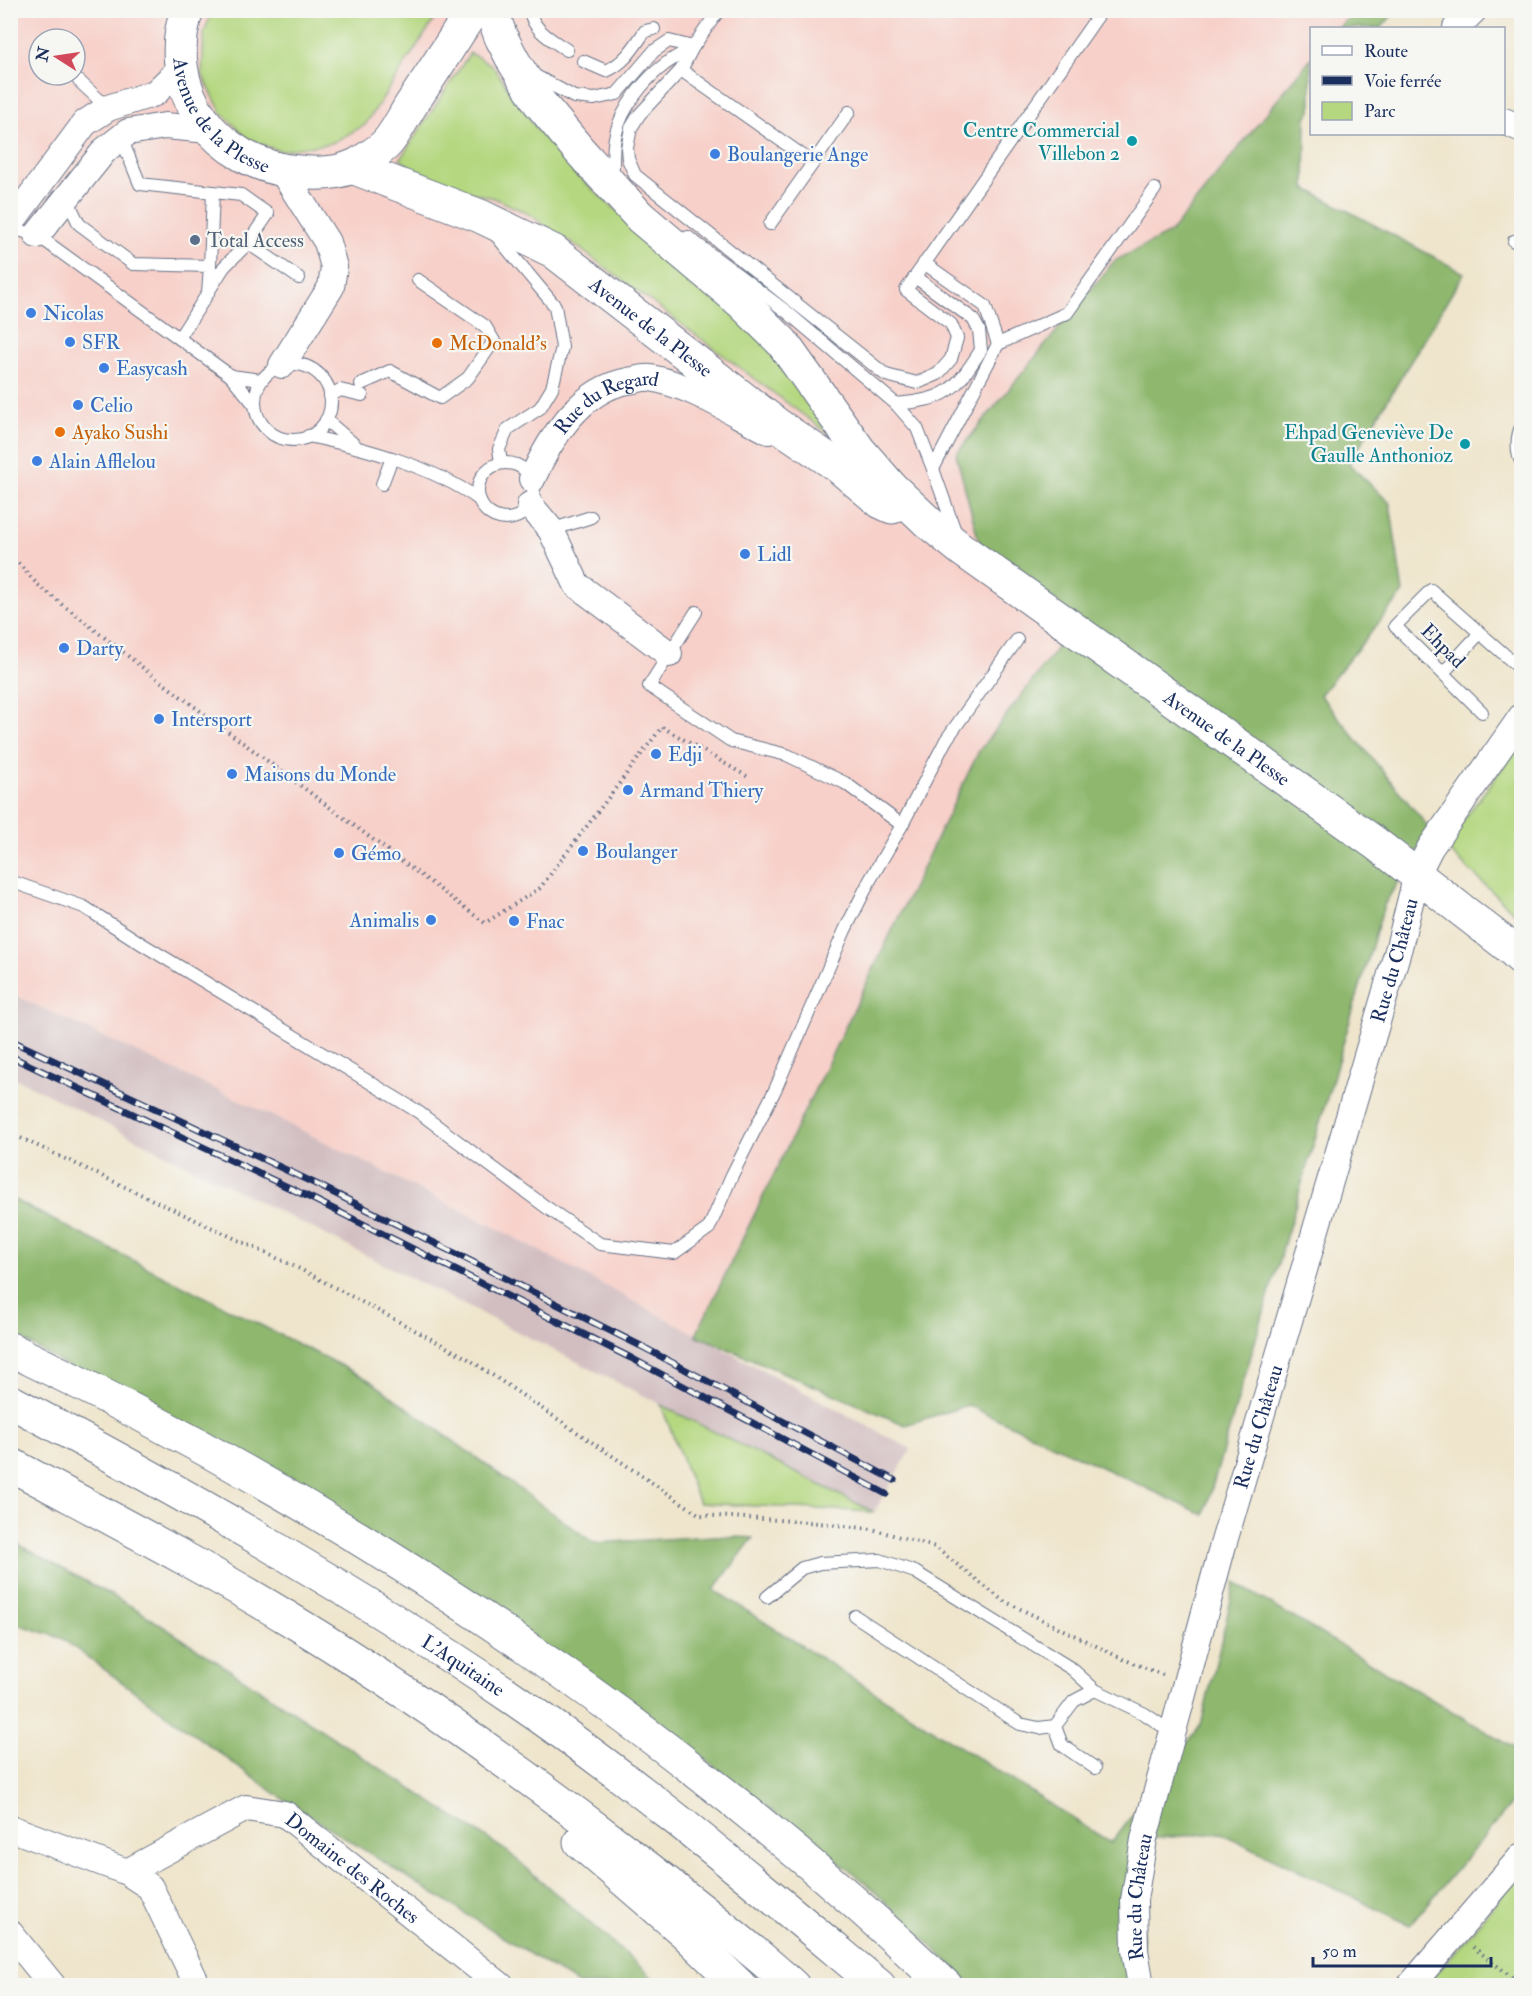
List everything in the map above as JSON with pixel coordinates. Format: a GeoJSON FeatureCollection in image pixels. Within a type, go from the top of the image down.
{"type":"FeatureCollection","features":[{"type":"Feature","properties":{"kind":"main road","name":"Avenue de la Plesse"},"geometry":{"type":"LineString","coordinates":[[187,10],[180,31],[181,69],[191,98],[209,130],[236,153],[261,166],[282,171],[328,173],[352,167],[385,145],[473,10]]}},
{"type":"Feature","properties":{"kind":"main road","name":"Avenue de la Plesse"},"geometry":{"type":"LineString","coordinates":[[491,10],[514,62],[539,102],[640,217],[740,301],[782,342],[859,450],[892,488],[929,523],[961,549],[1417,874],[1508,946],[1521,959]]}},
{"type":"Feature","properties":{"kind":"main road","name":"Avenue de la Plesse"},"geometry":{"type":"LineString","coordinates":[[352,167],[480,216],[553,251],[779,426],[838,466],[881,502],[929,523]]}},
{"type":"Feature","properties":{"kind":"main road"},"geometry":{"type":"LineString","coordinates":[[10,1349],[62,1374],[267,1484],[374,1548],[469,1609],[575,1682],[681,1760],[787,1845],[912,1953],[946,1986]]}},
{"type":"Feature","properties":{"kind":"main road","name":"L'Aquitaine"},"geometry":{"type":"LineString","coordinates":[[10,1401],[199,1503],[400,1624],[516,1700],[646,1794],[879,1986]]}},
{"type":"Feature","properties":{"kind":"main road"},"geometry":{"type":"LineString","coordinates":[[10,1464],[159,1544],[296,1623],[455,1727],[553,1796],[735,1935],[793,1986]]}},
{"type":"Feature","properties":{"kind":"main road"},"geometry":{"type":"LineString","coordinates":[[553,1796],[553,1819],[683,1931],[740,1986]]}},
{"type":"Feature","properties":{"kind":"street"},"geometry":{"type":"LineString","coordinates":[[1457,27],[1474,10]]}},
{"type":"Feature","properties":{"kind":"street"},"geometry":{"type":"LineString","coordinates":[[10,224],[85,123],[108,108],[155,93],[181,69]]}},
{"type":"Feature","properties":{"kind":"street"},"geometry":{"type":"LineString","coordinates":[[1505,122],[1521,129]]}},
{"type":"Feature","properties":{"kind":"street"},"geometry":{"type":"LineString","coordinates":[[37,235],[105,150],[128,132],[165,126],[209,130]]}},
{"type":"Feature","properties":{"kind":"street"},"geometry":{"type":"LineString","coordinates":[[282,171],[327,242],[334,267],[332,287],[282,365]]}},
{"type":"Feature","properties":{"kind":"street","name":"Rue du Regard"},"geometry":{"type":"LineString","coordinates":[[532,479],[542,457],[559,430],[584,403],[613,384],[649,377],[686,388],[838,466]]}},
{"type":"Feature","properties":{"kind":"street"},"geometry":{"type":"LineString","coordinates":[[530,505],[551,530],[577,585],[669,654]]}},
{"type":"Feature","properties":{"kind":"street","name":"Rue du Château"},"geometry":{"type":"LineString","coordinates":[[1141,1986],[1135,1950],[1134,1900],[1144,1839],[1223,1545],[1399,947],[1417,874],[1430,848],[1521,716]]}},
{"type":"Feature","properties":{"kind":"street","name":"Domaine des Roches"},"geometry":{"type":"LineString","coordinates":[[127,1872],[246,1808],[285,1814],[501,1986]]}},
{"type":"Feature","properties":{"kind":"street"},"geometry":{"type":"LineString","coordinates":[[10,1828],[127,1872],[150,1887],[198,1986]]}},
{"type":"Feature","properties":{"kind":"street"},"geometry":{"type":"LineString","coordinates":[[1410,1986],[1521,1856]]}},
{"type":"Feature","properties":{"kind":"street"},"geometry":{"type":"LineString","coordinates":[[10,1933],[23,1955],[53,1986]]}},
{"type":"Feature","properties":{"kind":"lane"},"geometry":{"type":"LineString","coordinates":[[530,10],[534,23],[541,32],[567,50]]}},
{"type":"Feature","properties":{"kind":"lane"},"geometry":{"type":"LineString","coordinates":[[719,10],[693,47],[681,70],[639,115],[632,128],[627,148],[628,159],[635,175],[886,375],[917,383],[939,374],[951,359],[957,338],[951,324],[906,290],[1102,10]]}},
{"type":"Feature","properties":{"kind":"lane"},"geometry":{"type":"LineString","coordinates":[[583,61],[606,71],[616,67],[645,31],[654,29]]}},
{"type":"Feature","properties":{"kind":"lane"},"geometry":{"type":"LineString","coordinates":[[514,62],[574,97],[594,99],[616,94],[654,51],[669,41],[693,47]]}},
{"type":"Feature","properties":{"kind":"lane"},"geometry":{"type":"LineString","coordinates":[[653,210],[614,188],[613,150],[616,132],[622,116],[639,91],[663,66],[693,47]]}},
{"type":"Feature","properties":{"kind":"lane"},"geometry":{"type":"LineString","coordinates":[[681,70],[813,163]]}},
{"type":"Feature","properties":{"kind":"lane"},"geometry":{"type":"LineString","coordinates":[[85,87],[108,108]]}},
{"type":"Feature","properties":{"kind":"lane"},"geometry":{"type":"LineString","coordinates":[[770,224],[849,112]]}},
{"type":"Feature","properties":{"kind":"lane"},"geometry":{"type":"LineString","coordinates":[[121,138],[140,184],[241,195],[268,214],[248,243],[224,267],[179,338]]}},
{"type":"Feature","properties":{"kind":"lane"},"geometry":{"type":"LineString","coordinates":[[933,469],[998,344],[1067,313],[1155,189]]}},
{"type":"Feature","properties":{"kind":"lane"},"geometry":{"type":"LineString","coordinates":[[207,293],[213,192]]}},
{"type":"Feature","properties":{"kind":"lane"},"geometry":{"type":"LineString","coordinates":[[67,199],[79,224],[133,264],[210,266]]}},
{"type":"Feature","properties":{"kind":"lane"},"geometry":{"type":"LineString","coordinates":[[480,216],[555,306],[562,347],[552,388],[540,408],[508,429],[499,449],[501,463]]}},
{"type":"Feature","properties":{"kind":"lane"},"geometry":{"type":"LineString","coordinates":[[10,228],[37,235],[231,376],[254,404]]}},
{"type":"Feature","properties":{"kind":"lane"},"geometry":{"type":"LineString","coordinates":[[680,231],[787,312],[897,404],[916,428],[961,549]]}},
{"type":"Feature","properties":{"kind":"lane"},"geometry":{"type":"LineString","coordinates":[[248,243],[299,278]]}},
{"type":"Feature","properties":{"kind":"lane"},"geometry":{"type":"LineString","coordinates":[[924,263],[986,306],[998,344]]}},
{"type":"Feature","properties":{"kind":"lane"},"geometry":{"type":"LineString","coordinates":[[897,404],[923,401],[947,393],[964,376],[981,350],[979,330],[973,320],[915,277]]}},
{"type":"Feature","properties":{"kind":"lane"},"geometry":{"type":"LineString","coordinates":[[330,396],[340,390],[362,389],[390,371],[440,398],[468,378],[494,341],[485,326],[418,280]]}},
{"type":"Feature","properties":{"kind":"lane"},"geometry":{"type":"LineString","coordinates":[[282,365],[301,365],[318,373],[326,383],[330,396],[330,409],[326,420],[318,430],[296,440],[284,439],[263,426],[254,404],[261,380],[270,371],[282,365]]}},
{"type":"Feature","properties":{"kind":"lane"},"geometry":{"type":"LineString","coordinates":[[231,376],[261,380]]}},
{"type":"Feature","properties":{"kind":"lane"},"geometry":{"type":"LineString","coordinates":[[326,420],[356,446]]}},
{"type":"Feature","properties":{"kind":"lane"},"geometry":{"type":"LineString","coordinates":[[1521,426],[1518,433],[1518,459],[1521,463]]}},
{"type":"Feature","properties":{"kind":"lane"},"geometry":{"type":"LineString","coordinates":[[308,436],[356,446],[392,458],[457,484],[480,500]]}},
{"type":"Feature","properties":{"kind":"lane"},"geometry":{"type":"LineString","coordinates":[[381,484],[392,458]]}},
{"type":"Feature","properties":{"kind":"lane"},"geometry":{"type":"LineString","coordinates":[[457,484],[484,474],[501,463],[519,466],[532,479],[534,496],[525,512],[517,516],[500,518],[484,508],[478,491],[484,474]]}},
{"type":"Feature","properties":{"kind":"lane"},"geometry":{"type":"LineString","coordinates":[[551,530],[591,517]]}},
{"type":"Feature","properties":{"kind":"lane","name":"Ehpad"},"geometry":{"type":"LineString","coordinates":[[1482,712],[1395,626],[1431,590],[1521,670]]}},
{"type":"Feature","properties":{"kind":"lane"},"geometry":{"type":"LineString","coordinates":[[696,612],[649,686],[730,741],[787,755],[845,783],[902,825]]}},
{"type":"Feature","properties":{"kind":"lane"},"geometry":{"type":"LineString","coordinates":[[1443,673],[1479,634]]}},
{"type":"Feature","properties":{"kind":"lane"},"geometry":{"type":"LineString","coordinates":[[10,881],[84,906],[142,944],[417,1111],[546,1207],[600,1244],[674,1253],[709,1228],[732,1175],[775,1090],[870,880],[902,825],[946,740],[1017,640]]}},
{"type":"Feature","properties":{"kind":"lane"},"geometry":{"type":"LineString","coordinates":[[767,1597],[802,1568],[820,1563],[880,1560],[915,1572],[1072,1669],[1095,1690],[1145,1714],[1161,1725],[1174,1728]]}},
{"type":"Feature","properties":{"kind":"lane"},"geometry":{"type":"LineString","coordinates":[[855,1616],[1020,1724],[1039,1728],[1055,1726],[1074,1701],[1095,1690]]}},
{"type":"Feature","properties":{"kind":"lane"},"geometry":{"type":"LineString","coordinates":[[1055,1726],[1062,1745],[1095,1768]]}},
{"type":"Feature","properties":{"kind":"path"},"geometry":{"type":"LineString","coordinates":[[10,554],[38,585],[152,675],[485,922],[540,888],[662,727],[750,778]]}},
{"type":"Feature","properties":{"kind":"path"},"geometry":{"type":"LineString","coordinates":[[10,1133],[300,1269],[467,1358],[700,1515],[809,1522],[872,1529],[935,1547],[1002,1600],[1123,1659],[1186,1685]]}},
{"type":"Feature","properties":{"kind":"path"},"geometry":{"type":"LineString","coordinates":[[1456,1933],[1521,1985]]}},
{"type":"Feature","properties":{"kind":"shaded area"},"geometry":{"type":"Polygon","coordinates":[[[11,11],[1355,11],[1339,27],[1310,27],[1310,59],[1170,233],[1114,261],[1068,612],[1055,651],[979,751],[696,1335],[502,1231],[273,1116],[11,993],[11,11]]]}},
{"type":"Feature","properties":{"kind":"shaded area"},"geometry":{"type":"Polygon","coordinates":[[[10,993],[273,1116],[502,1231],[911,1449],[874,1512],[11,1076],[10,993]]]}},
{"type":"Feature","properties":{"kind":"green space"},"geometry":{"type":"Polygon","coordinates":[[[1355,10],[1396,11],[1382,27],[1339,27],[1355,10]]]}},
{"type":"Feature","properties":{"kind":"green space"},"geometry":{"type":"Polygon","coordinates":[[[212,11],[440,11],[365,125],[332,143],[280,151],[249,140],[221,112],[202,74],[204,33],[212,11]]]}},
{"type":"Feature","properties":{"kind":"green space"},"geometry":{"type":"Polygon","coordinates":[[[470,53],[492,65],[537,129],[581,179],[755,328],[845,446],[579,248],[525,212],[494,198],[463,191],[413,169],[400,159],[470,53]]]}},
{"type":"Feature","properties":{"kind":"green space"},"geometry":{"type":"Polygon","coordinates":[[[1310,59],[1310,112],[1306,117],[1305,188],[1464,273],[1349,464],[1390,503],[1403,593],[1320,695],[1430,829],[1384,905],[1204,1515],[968,1405],[905,1425],[696,1335],[979,751],[1055,651],[1068,613],[979,542],[956,454],[1114,261],[1170,233],[1310,59]]]}},
{"type":"Feature","properties":{"kind":"green space"},"geometry":{"type":"Polygon","coordinates":[[[1521,743],[1521,919],[1444,846],[1521,743]]]}},
{"type":"Feature","properties":{"kind":"green space"},"geometry":{"type":"Polygon","coordinates":[[[10,1198],[369,1380],[594,1543],[715,1536],[753,1538],[714,1590],[1111,1843],[1201,1725],[1235,1583],[1521,1752],[1521,1793],[1410,1925],[1221,1833],[1144,1839],[1141,1985],[972,1985],[866,1883],[621,1695],[11,1333],[10,1198]]]}},
{"type":"Feature","properties":{"kind":"green space"},"geometry":{"type":"Polygon","coordinates":[[[661,1405],[874,1512],[699,1503],[661,1405]]]}},
{"type":"Feature","properties":{"kind":"green space"},"geometry":{"type":"Polygon","coordinates":[[[10,1540],[138,1610],[508,1852],[661,1985],[579,1985],[283,1799],[61,1638],[11,1622],[10,1540]]]}},
{"type":"Feature","properties":{"kind":"green space"},"geometry":{"type":"Polygon","coordinates":[[[1521,1873],[1521,1985],[1427,1985],[1521,1873]]]}},
{"type":"Feature","properties":{"kind":"railway"},"geometry":{"type":"LineString","coordinates":[[10,1040],[316,1184],[641,1346],[894,1480]]}},
{"type":"Feature","properties":{"kind":"railway"},"geometry":{"type":"LineString","coordinates":[[10,1056],[311,1198],[631,1358],[886,1494]]}},
{"type":"Feature","properties":{"kind":"place","name":"Centre Commercial Villebon 2"},"geometry":{"type":"Point","coordinates":[1132,141]}},
{"type":"Feature","properties":{"kind":"place","name":"Boulangerie Ange"},"geometry":{"type":"Point","coordinates":[715,154]}},
{"type":"Feature","properties":{"kind":"place","name":"Total Access"},"geometry":{"type":"Point","coordinates":[195,240]}},
{"type":"Feature","properties":{"kind":"place","name":"Nicolas"},"geometry":{"type":"Point","coordinates":[31,313]}},
{"type":"Feature","properties":{"kind":"place","name":"SFR"},"geometry":{"type":"Point","coordinates":[70,342]}},
{"type":"Feature","properties":{"kind":"place","name":"McDonald's"},"geometry":{"type":"Point","coordinates":[437,343]}},
{"type":"Feature","properties":{"kind":"place","name":"Easycash"},"geometry":{"type":"Point","coordinates":[104,368]}},
{"type":"Feature","properties":{"kind":"place","name":"Celio"},"geometry":{"type":"Point","coordinates":[78,405]}},
{"type":"Feature","properties":{"kind":"place","name":"Ayako Sushi"},"geometry":{"type":"Point","coordinates":[60,432]}},
{"type":"Feature","properties":{"kind":"place","name":"Ehpad Geneviève De Gaulle Anthonioz"},"geometry":{"type":"Point","coordinates":[1465,444]}},
{"type":"Feature","properties":{"kind":"place","name":"Alain Afflelou"},"geometry":{"type":"Point","coordinates":[37,461]}},
{"type":"Feature","properties":{"kind":"place","name":"Lidl"},"geometry":{"type":"Point","coordinates":[745,554]}},
{"type":"Feature","properties":{"kind":"place","name":"Darty"},"geometry":{"type":"Point","coordinates":[64,648]}},
{"type":"Feature","properties":{"kind":"place","name":"Intersport"},"geometry":{"type":"Point","coordinates":[159,719]}},
{"type":"Feature","properties":{"kind":"place","name":"Edji"},"geometry":{"type":"Point","coordinates":[656,754]}},
{"type":"Feature","properties":{"kind":"place","name":"Maisons du Monde"},"geometry":{"type":"Point","coordinates":[232,774]}},
{"type":"Feature","properties":{"kind":"place","name":"Armand Thiery"},"geometry":{"type":"Point","coordinates":[628,790]}},
{"type":"Feature","properties":{"kind":"place","name":"Boulanger"},"geometry":{"type":"Point","coordinates":[583,851]}},
{"type":"Feature","properties":{"kind":"place","name":"Gémo"},"geometry":{"type":"Point","coordinates":[339,853]}},
{"type":"Feature","properties":{"kind":"place","name":"Animalis"},"geometry":{"type":"Point","coordinates":[431,920]}},
{"type":"Feature","properties":{"kind":"place","name":"Fnac"},"geometry":{"type":"Point","coordinates":[514,921]}}]}
